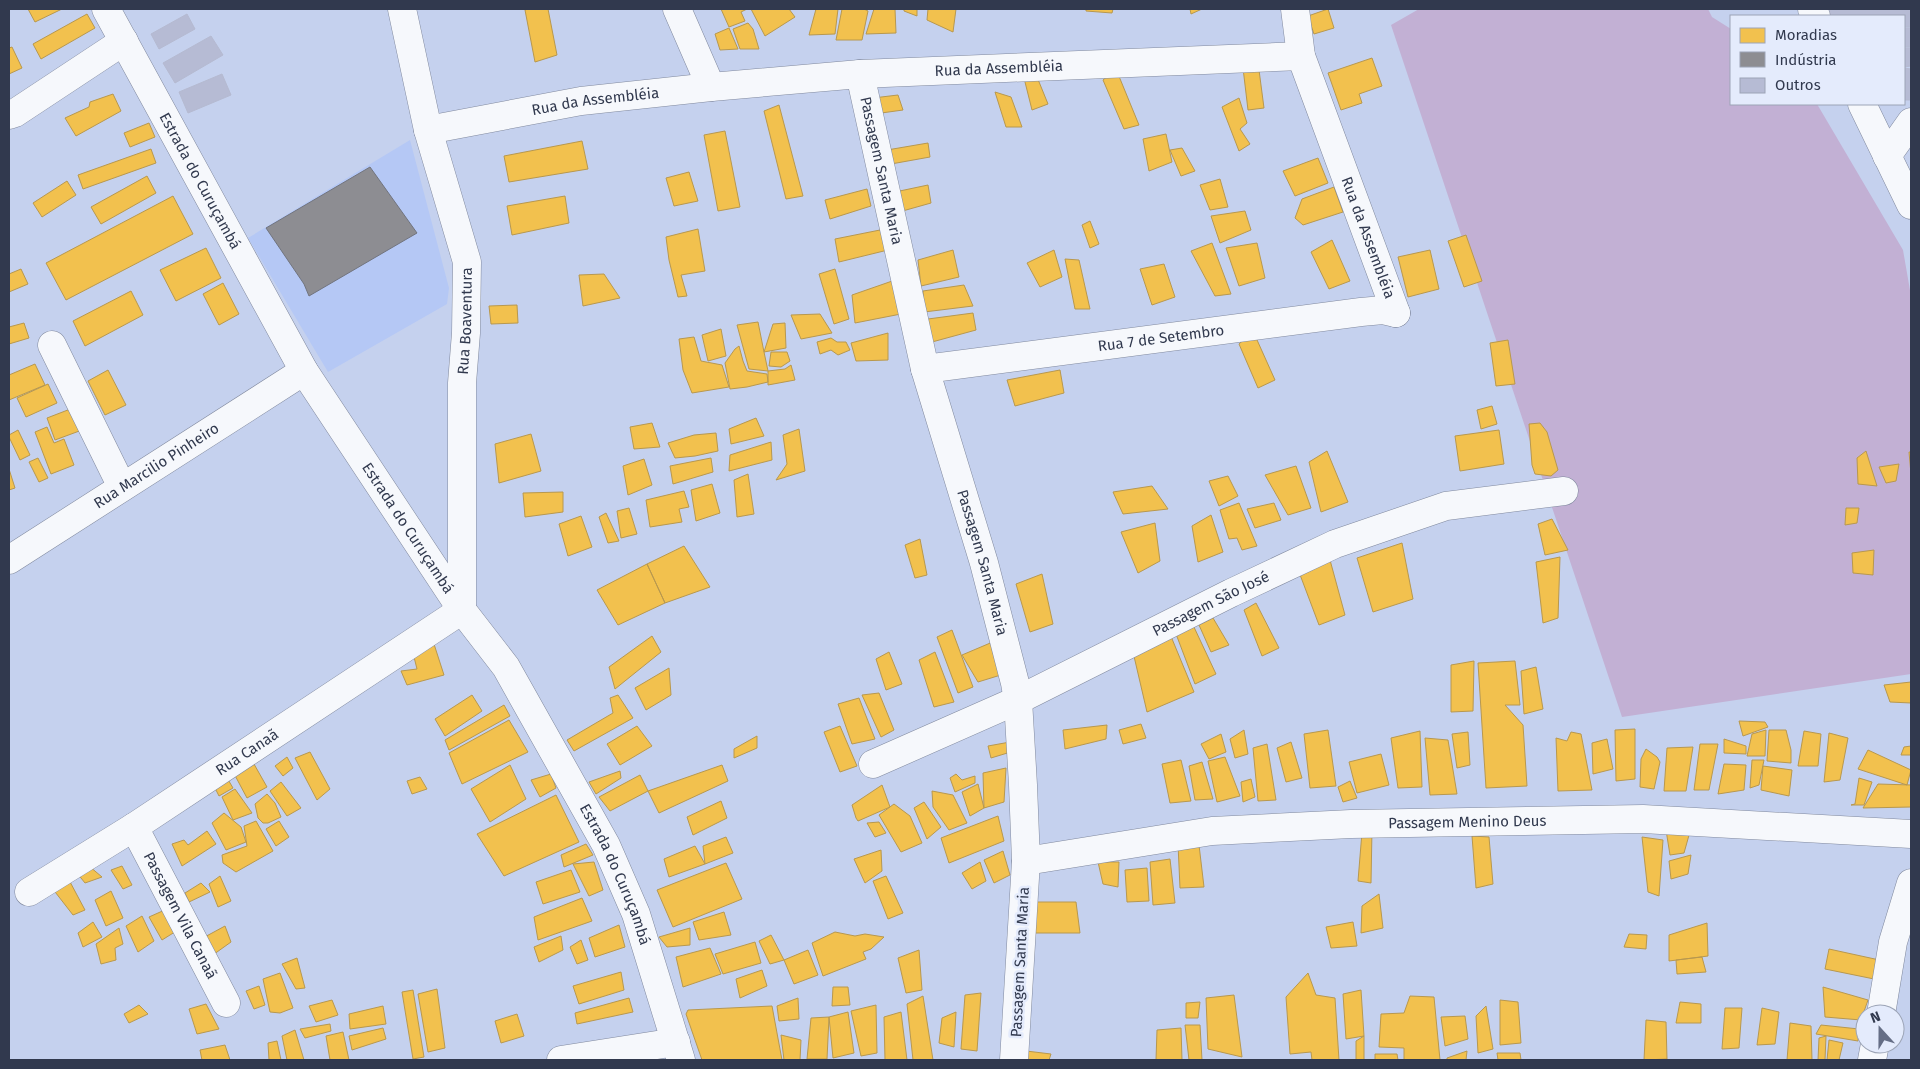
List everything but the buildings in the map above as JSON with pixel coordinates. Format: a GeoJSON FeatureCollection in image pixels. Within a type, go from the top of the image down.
{"type":"FeatureCollection","features":[{"type":"Feature","properties":{"kind":"street","name":"Estrada do Curuçambá"},"geometry":{"type":"LineString","coordinates":[[106,9],[304,371],[462,610],[506,667],[606,845],[636,914],[678,1051]]}},
{"type":"Feature","properties":{"kind":"street","name":"Rua Boaventura"},"geometry":{"type":"LineString","coordinates":[[402,9],[428,130],[467,262],[466,333],[462,383],[462,610]]}},
{"type":"Feature","properties":{"kind":"street"},"geometry":{"type":"LineString","coordinates":[[676,9],[711,87]]}},
{"type":"Feature","properties":{"kind":"street"},"geometry":{"type":"LineString","coordinates":[[1295,9],[1301,56]]}},
{"type":"Feature","properties":{"kind":"street"},"geometry":{"type":"LineString","coordinates":[[9,115],[15,113],[124,41]]}},
{"type":"Feature","properties":{"kind":"street","name":"Rua da Assembléia"},"geometry":{"type":"LineString","coordinates":[[428,130],[581,101],[860,74],[1301,56],[1396,313]]}},
{"type":"Feature","properties":{"kind":"street","name":"Passagem Santa Maria"},"geometry":{"type":"LineString","coordinates":[[860,74],[925,368],[984,563],[1018,700],[1026,861],[1014,1060]]}},
{"type":"Feature","properties":{"kind":"street"},"geometry":{"type":"LineString","coordinates":[[1862,105],[1911,205]]}},
{"type":"Feature","properties":{"kind":"street"},"geometry":{"type":"LineString","coordinates":[[1888,156],[1911,122]]}},
{"type":"Feature","properties":{"kind":"street","name":"Rua 7 de Setembro"},"geometry":{"type":"LineString","coordinates":[[925,368],[1361,312],[1383,310],[1396,313]]}},
{"type":"Feature","properties":{"kind":"street"},"geometry":{"type":"LineString","coordinates":[[52,346],[122,487]]}},
{"type":"Feature","properties":{"kind":"street","name":"Rua Marcilio Pinheiro"},"geometry":{"type":"LineString","coordinates":[[9,560],[304,371]]}},
{"type":"Feature","properties":{"kind":"street","name":"Passagem São José"},"geometry":{"type":"LineString","coordinates":[[873,764],[1018,700],[1335,544],[1446,506],[1564,491]]}},
{"type":"Feature","properties":{"kind":"street","name":"Rua Canaã"},"geometry":{"type":"LineString","coordinates":[[29,892],[134,827],[462,610]]}},
{"type":"Feature","properties":{"kind":"street","name":"Passagem Menino Deus"},"geometry":{"type":"LineString","coordinates":[[1026,861],[1212,831],[1351,824],[1644,819],[1911,834]]}},
{"type":"Feature","properties":{"kind":"street","name":"Passagem Vila Canaã"},"geometry":{"type":"LineString","coordinates":[[134,827],[226,1003]]}},
{"type":"Feature","properties":{"kind":"street"},"geometry":{"type":"LineString","coordinates":[[1883,1004],[1894,942],[1911,883]]}},
{"type":"Feature","properties":{"kind":"street"},"geometry":{"type":"LineString","coordinates":[[560,1060],[678,1051]]}},
{"type":"Feature","properties":{"kind":"shaded area"},"geometry":{"type":"Polygon","coordinates":[[[1419,9],[1708,9],[1712,17],[1730,28],[1730,105],[1818,105],[1903,250],[1911,296],[1911,674],[1622,717],[1391,25],[1419,9]]]}},
{"type":"Feature","properties":{"kind":"shaded area"},"geometry":{"type":"Polygon","coordinates":[[[410,140],[449,288],[447,304],[328,372],[248,238],[410,140]]]}}]}
